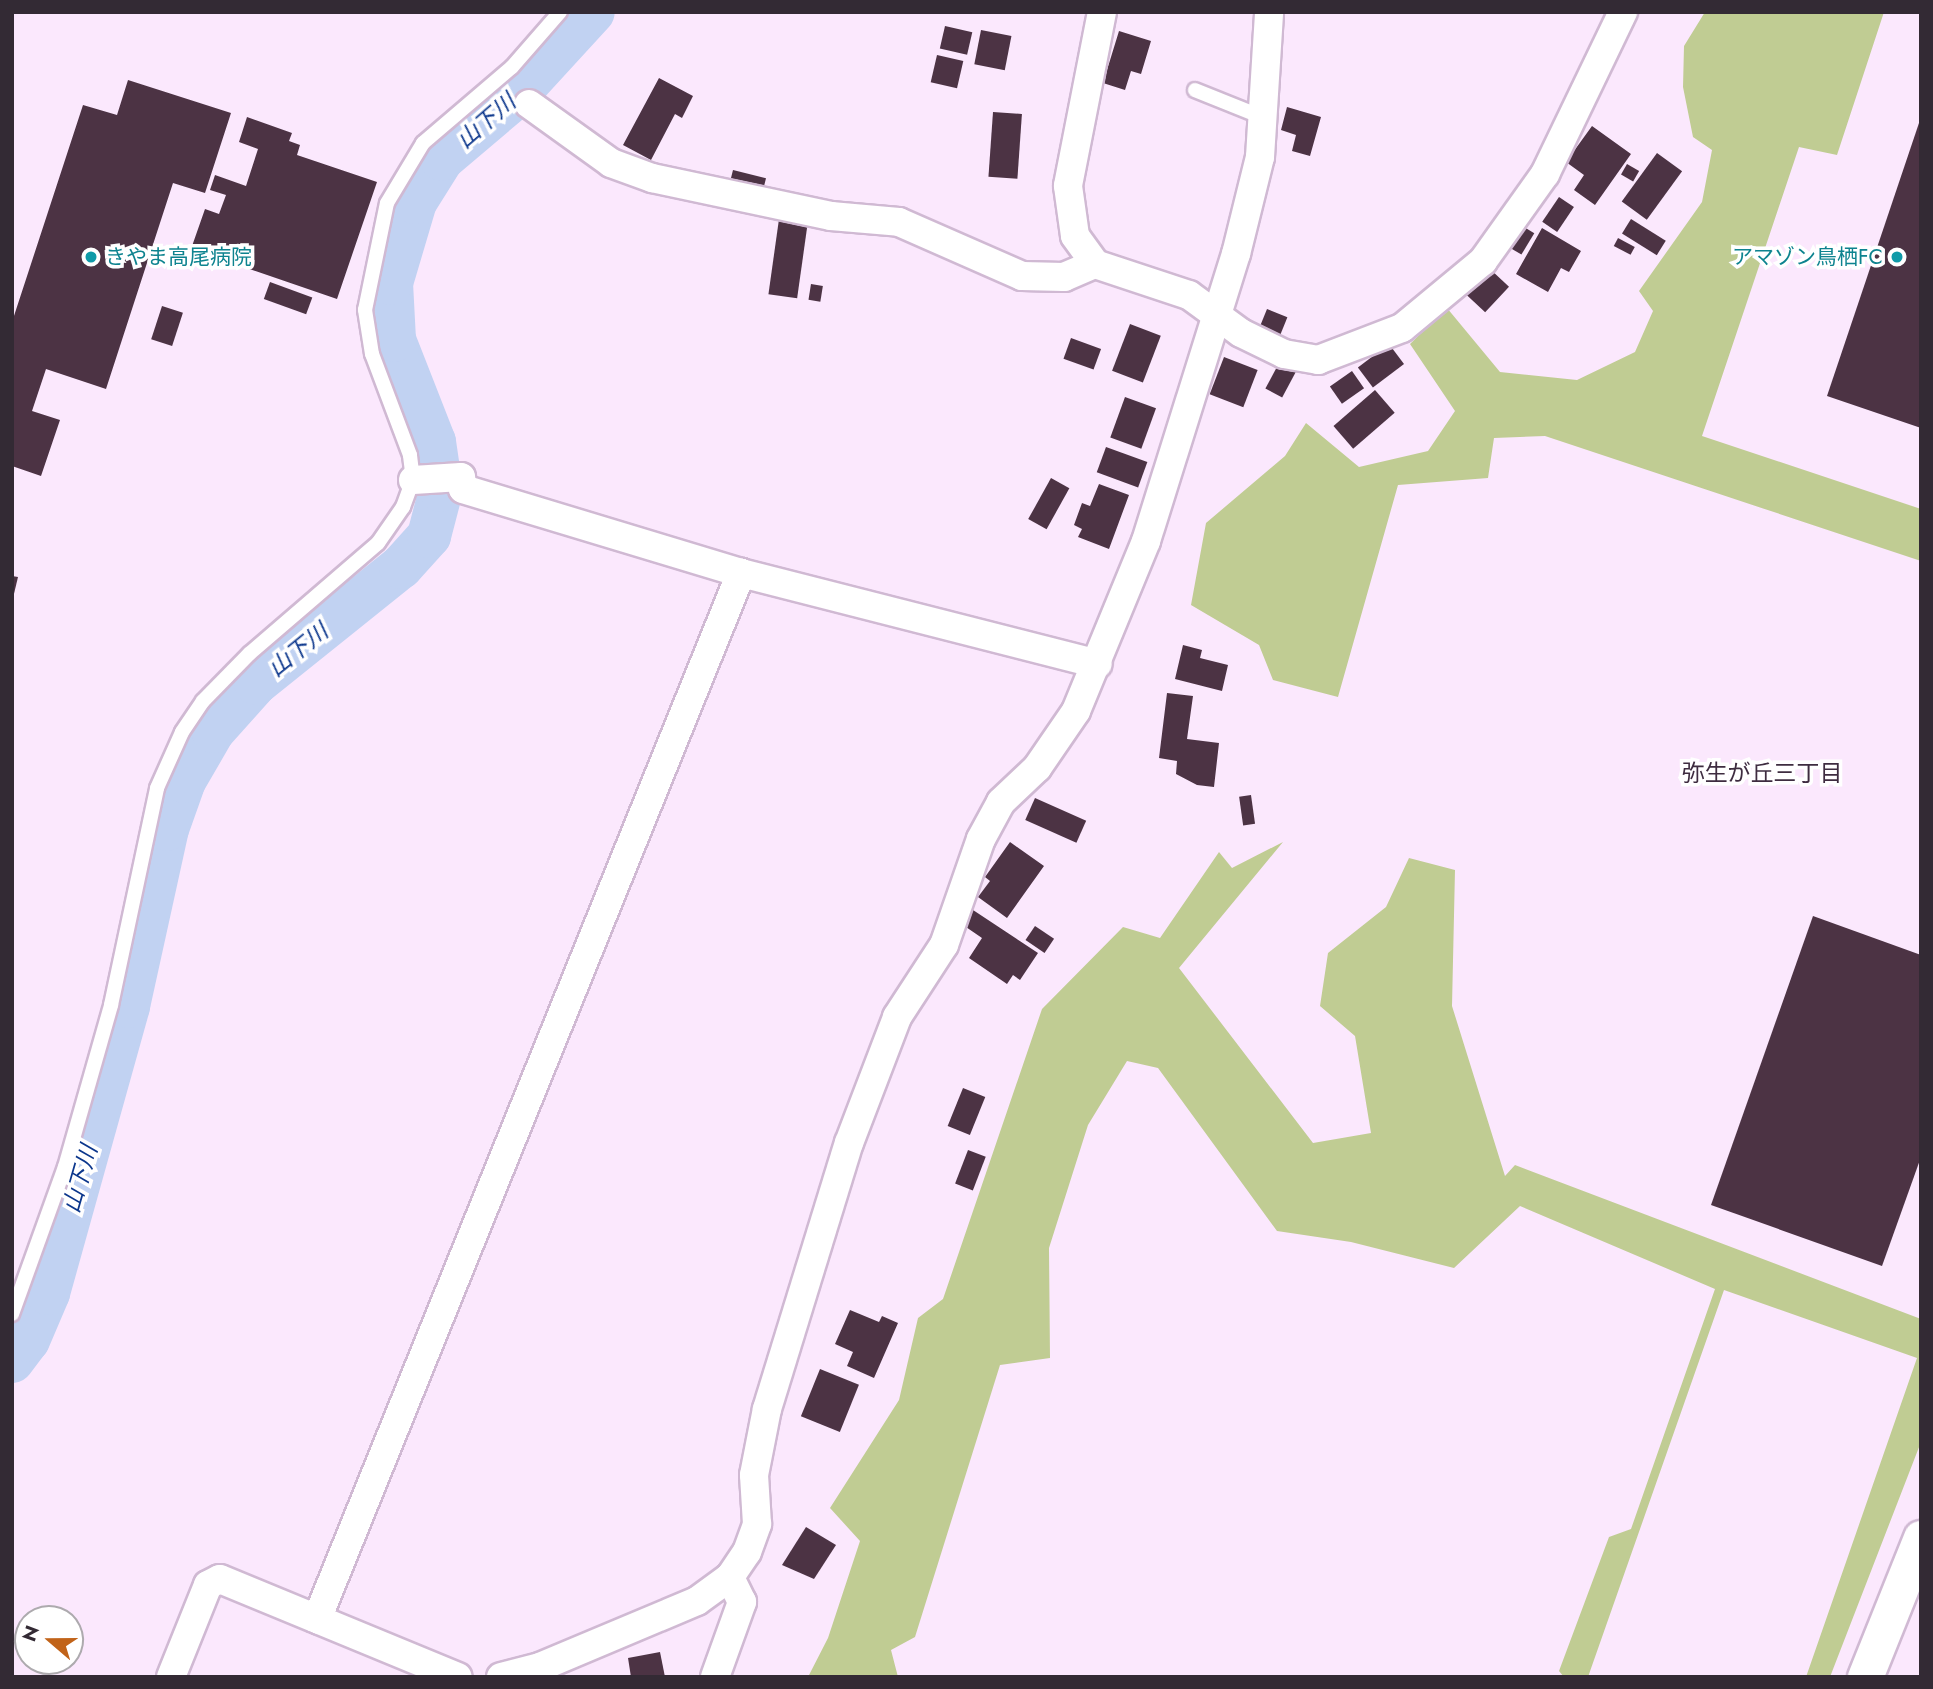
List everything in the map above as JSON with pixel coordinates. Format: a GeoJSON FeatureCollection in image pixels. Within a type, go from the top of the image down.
{"type":"FeatureCollection","features":[{"type":"Feature","properties":{"kind":"street"},"geometry":{"type":"LineString","coordinates":[[1102,12],[1068,186],[1075,236],[1095,264],[1189,295],[1241,333],[1284,354],[1318,360],[1402,328],[1483,261],[1545,174],[1623,12]]}},
{"type":"Feature","properties":{"kind":"street"},"geometry":{"type":"LineString","coordinates":[[501,1677],[540,1667],[698,1601],[730,1577],[747,1552],[757,1524],[754,1475],[767,1409],[849,1143],[897,1017],[944,945],[981,838],[1002,802],[1037,768],[1076,711],[1098,664],[1146,541],[1188,414],[1215,312],[1236,254],[1259,157],[1269,12]]}},
{"type":"Feature","properties":{"kind":"street"},"geometry":{"type":"LineString","coordinates":[[529,104],[611,163],[652,178],[831,216],[899,222],[1022,276],[1064,277],[1095,264]]}},
{"type":"Feature","properties":{"kind":"street"},"geometry":{"type":"LineString","coordinates":[[417,480],[461,477],[463,489],[741,573],[1098,664]]}},
{"type":"Feature","properties":{"kind":"street"},"geometry":{"type":"LineString","coordinates":[[317,1619],[741,573]]}},
{"type":"Feature","properties":{"kind":"street"},"geometry":{"type":"LineString","coordinates":[[1866,1677],[1921,1538]]}},
{"type":"Feature","properties":{"kind":"street"},"geometry":{"type":"LineString","coordinates":[[715,1677],[742,1602],[730,1577]]}},
{"type":"Feature","properties":{"kind":"street"},"geometry":{"type":"LineString","coordinates":[[171,1677],[208,1585],[220,1579],[458,1677]]}},
{"type":"Feature","properties":{"kind":"lane"},"geometry":{"type":"LineString","coordinates":[[12,1314],[65,1167],[111,1005],[157,788],[182,732],[203,701],[249,654],[378,543],[403,507],[417,480],[372,354],[365,310],[387,203],[423,143],[512,67],[560,12]]}},
{"type":"Feature","properties":{"kind":"lane"},"geometry":{"type":"LineString","coordinates":[[1195,90],[1262,117]]}},
{"type":"Feature","properties":{"kind":"green space"},"geometry":{"type":"Polygon","coordinates":[[[1705,12],[1884,12],[1837,155],[1799,147],[1702,436],[1921,509],[1921,561],[1545,436],[1494,438],[1488,478],[1398,485],[1338,697],[1273,680],[1259,645],[1191,605],[1206,523],[1285,456],[1306,423],[1359,467],[1428,451],[1455,411],[1410,344],[1447,308],[1500,372],[1577,380],[1635,352],[1653,311],[1639,291],[1702,202],[1712,150],[1693,137],[1683,87],[1684,46],[1705,12]]]}},
{"type":"Feature","properties":{"kind":"green space"},"geometry":{"type":"Polygon","coordinates":[[[1283,842],[1179,968],[1313,1143],[1371,1133],[1355,1036],[1320,1006],[1328,953],[1386,907],[1409,858],[1455,870],[1452,1006],[1505,1176],[1515,1165],[1921,1319],[1921,1442],[1830,1677],[1806,1677],[1917,1358],[1724,1290],[1588,1677],[1564,1677],[1559,1671],[1609,1537],[1631,1529],[1715,1289],[1520,1206],[1454,1268],[1351,1242],[1277,1231],[1158,1068],[1127,1061],[1088,1125],[1049,1248],[1050,1358],[1000,1365],[915,1637],[891,1650],[898,1677],[808,1677],[828,1638],[860,1541],[830,1508],[899,1400],[918,1318],[943,1299],[1042,1009],[1123,927],[1160,938],[1219,852],[1232,868],[1283,842]]]}},
{"type":"Feature","properties":{"kind":"building"},"geometry":{"type":"Polygon","coordinates":[[[945,26],[972,32],[967,55],[940,48],[945,26]]]}},
{"type":"Feature","properties":{"kind":"building"},"geometry":{"type":"Polygon","coordinates":[[[981,30],[1011,36],[1005,70],[974,64],[981,30]]]}},
{"type":"Feature","properties":{"kind":"building"},"geometry":{"type":"Polygon","coordinates":[[[1119,31],[1151,41],[1141,74],[1131,71],[1125,90],[1103,83],[1119,31]]]}},
{"type":"Feature","properties":{"kind":"building"},"geometry":{"type":"Polygon","coordinates":[[[937,55],[963,61],[957,88],[931,82],[937,55]]]}},
{"type":"Feature","properties":{"kind":"building"},"geometry":{"type":"Polygon","coordinates":[[[659,78],[693,96],[682,118],[675,114],[651,160],[623,145],[659,78]]]}},
{"type":"Feature","properties":{"kind":"building","name":"きやま高尾病院"},"geometry":{"type":"Polygon","coordinates":[[[128,80],[231,113],[205,193],[173,183],[106,389],[46,369],[32,411],[60,420],[41,476],[12,466],[12,322],[83,105],[117,115],[128,80]]]}},
{"type":"Feature","properties":{"kind":"building"},"geometry":{"type":"Polygon","coordinates":[[[1287,107],[1321,117],[1310,156],[1292,151],[1296,135],[1281,130],[1287,107]]]}},
{"type":"Feature","properties":{"kind":"building"},"geometry":{"type":"Polygon","coordinates":[[[993,112],[1022,114],[1017,179],[988,177],[993,112]]]}},
{"type":"Feature","properties":{"kind":"building"},"geometry":{"type":"Polygon","coordinates":[[[247,117],[292,133],[289,141],[300,145],[297,155],[377,182],[337,299],[191,249],[205,209],[219,214],[226,195],[210,190],[215,175],[246,186],[258,149],[239,142],[247,117]]]}},
{"type":"Feature","properties":{"kind":"building","name":"アマゾン鳥栖FC"},"geometry":{"type":"Polygon","coordinates":[[[1921,120],[1921,428],[1827,396],[1921,120]]]}},
{"type":"Feature","properties":{"kind":"building"},"geometry":{"type":"Polygon","coordinates":[[[1592,126],[1631,154],[1595,205],[1574,190],[1584,175],[1566,162],[1592,126]]]}},
{"type":"Feature","properties":{"kind":"building"},"geometry":{"type":"Polygon","coordinates":[[[1657,153],[1682,171],[1647,220],[1622,202],[1657,153]]]}},
{"type":"Feature","properties":{"kind":"building"},"geometry":{"type":"Polygon","coordinates":[[[1627,164],[1639,171],[1633,181],[1621,174],[1627,164]]]}},
{"type":"Feature","properties":{"kind":"building"},"geometry":{"type":"Polygon","coordinates":[[[733,170],[766,178],[762,193],[729,185],[733,170]]]}},
{"type":"Feature","properties":{"kind":"building"},"geometry":{"type":"Polygon","coordinates":[[[1559,197],[1574,207],[1557,232],[1542,222],[1559,197]]]}},
{"type":"Feature","properties":{"kind":"building"},"geometry":{"type":"Polygon","coordinates":[[[779,219],[808,223],[797,298],[768,294],[779,219]]]}},
{"type":"Feature","properties":{"kind":"building"},"geometry":{"type":"Polygon","coordinates":[[[1631,219],[1666,241],[1657,255],[1622,233],[1631,219]]]}},
{"type":"Feature","properties":{"kind":"building"},"geometry":{"type":"Polygon","coordinates":[[[1524,227],[1534,233],[1521,255],[1511,248],[1524,227]]]}},
{"type":"Feature","properties":{"kind":"building"},"geometry":{"type":"Polygon","coordinates":[[[1542,228],[1581,251],[1569,272],[1561,268],[1548,292],[1516,274],[1542,228]]]}},
{"type":"Feature","properties":{"kind":"building"},"geometry":{"type":"Polygon","coordinates":[[[1618,238],[1635,247],[1631,255],[1614,246],[1618,238]]]}},
{"type":"Feature","properties":{"kind":"building"},"geometry":{"type":"Polygon","coordinates":[[[1490,269],[1509,287],[1485,312],[1466,295],[1490,269]]]}},
{"type":"Feature","properties":{"kind":"building"},"geometry":{"type":"Polygon","coordinates":[[[270,282],[312,297],[306,314],[264,299],[270,282]]]}},
{"type":"Feature","properties":{"kind":"building"},"geometry":{"type":"Polygon","coordinates":[[[811,284],[823,286],[820,302],[808,300],[811,284]]]}},
{"type":"Feature","properties":{"kind":"building"},"geometry":{"type":"Polygon","coordinates":[[[162,306],[183,313],[172,346],[151,339],[162,306]]]}},
{"type":"Feature","properties":{"kind":"building"},"geometry":{"type":"Polygon","coordinates":[[[1267,309],[1287,317],[1280,336],[1260,328],[1267,309]]]}},
{"type":"Feature","properties":{"kind":"building"},"geometry":{"type":"Polygon","coordinates":[[[1130,324],[1161,336],[1143,383],[1112,371],[1130,324]]]}},
{"type":"Feature","properties":{"kind":"building"},"geometry":{"type":"Polygon","coordinates":[[[1071,338],[1101,349],[1094,370],[1063,359],[1071,338]]]}},
{"type":"Feature","properties":{"kind":"building"},"geometry":{"type":"Polygon","coordinates":[[[1389,344],[1404,364],[1373,387],[1358,367],[1389,344]]]}},
{"type":"Feature","properties":{"kind":"building"},"geometry":{"type":"Polygon","coordinates":[[[1224,357],[1258,370],[1243,407],[1210,394],[1224,357]]]}},
{"type":"Feature","properties":{"kind":"building"},"geometry":{"type":"Polygon","coordinates":[[[1279,363],[1296,372],[1282,398],[1265,389],[1279,363]]]}},
{"type":"Feature","properties":{"kind":"building"},"geometry":{"type":"Polygon","coordinates":[[[1352,371],[1364,388],[1342,404],[1330,386],[1352,371]]]}},
{"type":"Feature","properties":{"kind":"building"},"geometry":{"type":"Polygon","coordinates":[[[1375,390],[1395,413],[1353,449],[1333,426],[1375,390]]]}},
{"type":"Feature","properties":{"kind":"building"},"geometry":{"type":"Polygon","coordinates":[[[1125,397],[1156,408],[1141,449],[1110,437],[1125,397]]]}},
{"type":"Feature","properties":{"kind":"building"},"geometry":{"type":"Polygon","coordinates":[[[1106,447],[1147,462],[1138,487],[1097,472],[1106,447]]]}},
{"type":"Feature","properties":{"kind":"building"},"geometry":{"type":"Polygon","coordinates":[[[1051,478],[1069,488],[1047,529],[1028,519],[1051,478]]]}},
{"type":"Feature","properties":{"kind":"building"},"geometry":{"type":"Polygon","coordinates":[[[1099,484],[1129,495],[1109,549],[1078,537],[1082,529],[1074,525],[1082,503],[1090,506],[1099,484]]]}},
{"type":"Feature","properties":{"kind":"building"},"geometry":{"type":"Polygon","coordinates":[[[12,576],[18,577],[13,598],[12,598],[12,576]]]}},
{"type":"Feature","properties":{"kind":"building"},"geometry":{"type":"Polygon","coordinates":[[[1183,645],[1202,650],[1200,658],[1228,665],[1222,691],[1175,679],[1183,645]]]}},
{"type":"Feature","properties":{"kind":"building"},"geometry":{"type":"Polygon","coordinates":[[[1167,693],[1193,696],[1187,739],[1219,743],[1214,787],[1197,785],[1176,774],[1177,761],[1159,758],[1167,693]]]}},
{"type":"Feature","properties":{"kind":"building"},"geometry":{"type":"Polygon","coordinates":[[[1251,795],[1255,824],[1243,825],[1239,797],[1251,795]]]}},
{"type":"Feature","properties":{"kind":"building"},"geometry":{"type":"Polygon","coordinates":[[[1035,798],[1086,821],[1076,843],[1025,820],[1035,798]]]}},
{"type":"Feature","properties":{"kind":"building"},"geometry":{"type":"Polygon","coordinates":[[[1010,842],[1044,866],[1007,918],[978,897],[990,881],[985,877],[1010,842]]]}},
{"type":"Feature","properties":{"kind":"building"},"geometry":{"type":"Polygon","coordinates":[[[973,910],[1038,953],[1020,980],[1013,975],[1007,984],[969,958],[982,938],[963,925],[973,910]]]}},
{"type":"Feature","properties":{"kind":"building"},"geometry":{"type":"Polygon","coordinates":[[[1813,916],[1921,955],[1921,1157],[1882,1266],[1711,1205],[1813,916]]]}},
{"type":"Feature","properties":{"kind":"building"},"geometry":{"type":"Polygon","coordinates":[[[1035,926],[1054,939],[1045,953],[1025,940],[1035,926]]]}},
{"type":"Feature","properties":{"kind":"building"},"geometry":{"type":"Polygon","coordinates":[[[963,1088],[985,1097],[970,1135],[948,1126],[963,1088]]]}},
{"type":"Feature","properties":{"kind":"building"},"geometry":{"type":"Polygon","coordinates":[[[968,1150],[986,1157],[973,1190],[955,1184],[968,1150]]]}},
{"type":"Feature","properties":{"kind":"building"},"geometry":{"type":"Polygon","coordinates":[[[850,1310],[879,1322],[882,1316],[898,1323],[874,1378],[847,1366],[853,1352],[835,1344],[850,1310]]]}},
{"type":"Feature","properties":{"kind":"building"},"geometry":{"type":"Polygon","coordinates":[[[820,1369],[859,1385],[840,1432],[801,1416],[820,1369]]]}},
{"type":"Feature","properties":{"kind":"building"},"geometry":{"type":"Polygon","coordinates":[[[806,1527],[836,1545],[814,1579],[782,1565],[806,1527]]]}},
{"type":"Feature","properties":{"kind":"building"},"geometry":{"type":"Polygon","coordinates":[[[660,1652],[665,1677],[631,1677],[628,1658],[660,1652]]]}},
{"type":"Feature","properties":{"kind":"waterway","name":"山下川"},"geometry":{"type":"LineString","coordinates":[[12,1361],[28,1340],[48,1293],[128,1006],[167,829],[184,781],[213,731],[256,683],[401,567],[429,536],[441,490],[434,442],[394,340],[391,283],[415,202],[442,159],[515,97],[593,12]]}},
{"type":"Feature","properties":{"kind":"place","name":"きやま高尾病院"},"geometry":{"type":"Point","coordinates":[91,257]}},
{"type":"Feature","properties":{"kind":"place","name":"アマゾン鳥栖FC"},"geometry":{"type":"Point","coordinates":[1897,257]}},
{"type":"Feature","properties":{"kind":"district","name":"弥生が丘三丁目"},"geometry":{"type":"Point","coordinates":[1762,773]}}]}
